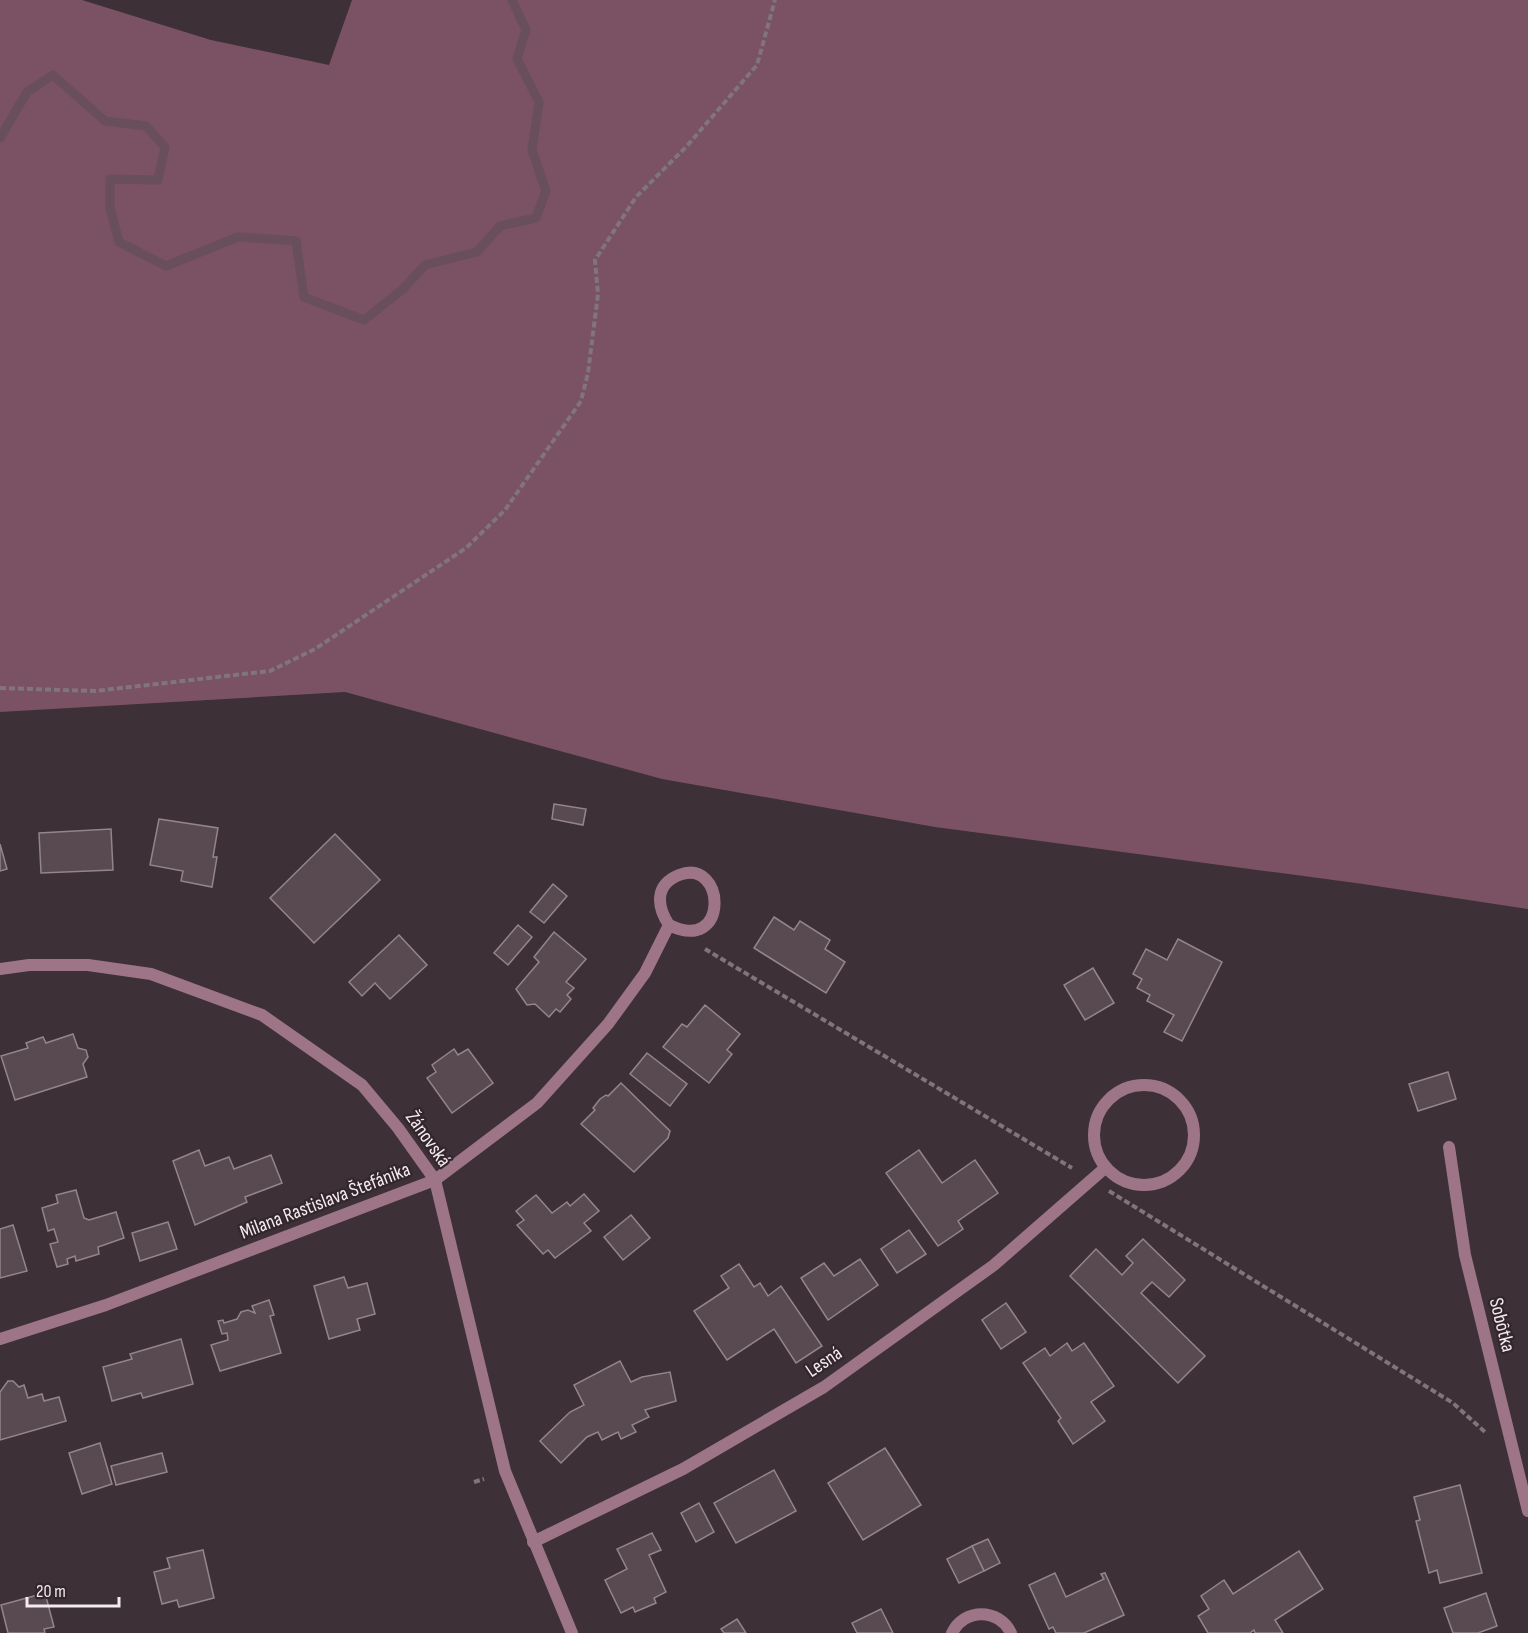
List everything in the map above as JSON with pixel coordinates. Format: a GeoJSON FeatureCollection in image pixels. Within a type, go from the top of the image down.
{"type":"FeatureCollection","features":[{"type":"Feature","properties":{"kind":"street"},"geometry":{"type":"LineString","coordinates":[[689,873],[700,876],[709,883],[715,893],[716,906],[711,920],[698,929],[682,931],[669,925],[660,910],[659,897],[666,884],[679,875],[689,873]]}},
{"type":"Feature","properties":{"kind":"street","name":"Milana Rastislava Štefánika"},"geometry":{"type":"LineString","coordinates":[[0,1339],[106,1305],[435,1180],[537,1103],[608,1024],[645,973],[669,925]]}},
{"type":"Feature","properties":{"kind":"street","name":"Žánovská"},"geometry":{"type":"LineString","coordinates":[[0,969],[29,965],[88,965],[130,970],[208,993],[262,1015],[362,1085],[398,1128],[435,1180],[505,1471],[572,1633]]}},
{"type":"Feature","properties":{"kind":"street"},"geometry":{"type":"LineString","coordinates":[[1140,1085],[1158,1087],[1175,1095],[1187,1109],[1193,1126],[1193,1145],[1186,1162],[1173,1176],[1156,1184],[1138,1185],[1120,1180],[1105,1168],[1096,1152],[1093,1134],[1097,1116],[1107,1101],[1122,1090],[1140,1085]]}},
{"type":"Feature","properties":{"kind":"street","name":"Sobôtka"},"geometry":{"type":"LineString","coordinates":[[1449,1147],[1465,1256],[1528,1511]]}},
{"type":"Feature","properties":{"kind":"street","name":"Lesná"},"geometry":{"type":"LineString","coordinates":[[533,1542],[683,1469],[825,1387],[994,1265],[1105,1168]]}},
{"type":"Feature","properties":{"kind":"street"},"geometry":{"type":"LineString","coordinates":[[952,1633],[965,1618],[984,1614],[997,1618],[1011,1633]]}},
{"type":"Feature","properties":{"kind":"path"},"geometry":{"type":"LineString","coordinates":[[0,688],[95,691],[270,671],[315,649],[466,548],[505,510],[581,401],[588,374],[598,294],[595,260],[636,197],[686,147],[757,65],[775,0]]}},
{"type":"Feature","properties":{"kind":"path"},"geometry":{"type":"LineString","coordinates":[[688,930],[694,943],[1092,1180],[1454,1403],[1494,1440]]}},
{"type":"Feature","properties":{"kind":"shaded area"},"geometry":{"type":"Polygon","coordinates":[[[0,0],[82,0],[211,40],[329,65],[352,0],[1528,0],[1528,909],[1363,884],[935,827],[662,779],[345,692],[0,712],[0,0]]]}},
{"type":"Feature","properties":{"kind":"building"},"geometry":{"type":"Polygon","coordinates":[[[554,804],[586,809],[583,825],[552,819],[554,804]]]}},
{"type":"Feature","properties":{"kind":"building"},"geometry":{"type":"Polygon","coordinates":[[[159,819],[218,828],[213,857],[217,857],[212,887],[181,881],[183,871],[150,865],[159,819]]]}},
{"type":"Feature","properties":{"kind":"building"},"geometry":{"type":"Polygon","coordinates":[[[111,829],[113,870],[41,873],[39,833],[111,829]]]}},
{"type":"Feature","properties":{"kind":"building"},"geometry":{"type":"Polygon","coordinates":[[[335,834],[380,880],[314,943],[270,898],[335,834]]]}},
{"type":"Feature","properties":{"kind":"building"},"geometry":{"type":"Polygon","coordinates":[[[0,844],[7,869],[0,871],[0,844]]]}},
{"type":"Feature","properties":{"kind":"building"},"geometry":{"type":"Polygon","coordinates":[[[553,884],[567,896],[544,923],[530,912],[553,884]]]}},
{"type":"Feature","properties":{"kind":"building"},"geometry":{"type":"Polygon","coordinates":[[[774,917],[794,930],[800,921],[830,940],[825,949],[845,962],[826,993],[754,948],[774,917]]]}},
{"type":"Feature","properties":{"kind":"building"},"geometry":{"type":"Polygon","coordinates":[[[518,925],[532,937],[508,965],[494,953],[518,925]]]}},
{"type":"Feature","properties":{"kind":"building"},"geometry":{"type":"Polygon","coordinates":[[[554,932],[586,959],[566,982],[574,988],[567,995],[571,999],[560,1012],[556,1009],[549,1017],[535,1004],[527,1005],[516,989],[539,962],[534,957],[554,932]]]}},
{"type":"Feature","properties":{"kind":"building"},"geometry":{"type":"Polygon","coordinates":[[[399,935],[427,965],[390,999],[375,983],[362,996],[349,982],[399,935]]]}},
{"type":"Feature","properties":{"kind":"building"},"geometry":{"type":"Polygon","coordinates":[[[1178,939],[1222,962],[1182,1041],[1164,1032],[1174,1015],[1147,1001],[1150,995],[1137,988],[1142,979],[1133,974],[1146,949],[1167,960],[1178,939]]]}},
{"type":"Feature","properties":{"kind":"building"},"geometry":{"type":"Polygon","coordinates":[[[1093,968],[1114,1003],[1085,1020],[1064,985],[1093,968]]]}},
{"type":"Feature","properties":{"kind":"building"},"geometry":{"type":"Polygon","coordinates":[[[705,1005],[740,1034],[727,1050],[732,1054],[709,1083],[663,1047],[682,1024],[687,1027],[705,1005]]]}},
{"type":"Feature","properties":{"kind":"building"},"geometry":{"type":"Polygon","coordinates":[[[73,1034],[78,1048],[86,1050],[88,1057],[83,1064],[87,1077],[15,1100],[1,1056],[28,1048],[26,1043],[43,1037],[46,1043],[73,1034]]]}},
{"type":"Feature","properties":{"kind":"building"},"geometry":{"type":"Polygon","coordinates":[[[454,1049],[458,1055],[468,1049],[493,1083],[452,1113],[427,1078],[436,1072],[432,1065],[454,1049]]]}},
{"type":"Feature","properties":{"kind":"building"},"geometry":{"type":"Polygon","coordinates":[[[647,1053],[687,1084],[670,1106],[630,1074],[647,1053]]]}},
{"type":"Feature","properties":{"kind":"building"},"geometry":{"type":"Polygon","coordinates":[[[1448,1072],[1456,1099],[1418,1111],[1409,1084],[1448,1072]]]}},
{"type":"Feature","properties":{"kind":"building"},"geometry":{"type":"Polygon","coordinates":[[[621,1083],[670,1131],[668,1138],[634,1172],[581,1124],[595,1110],[593,1108],[600,1099],[608,1096],[621,1083]]]}},
{"type":"Feature","properties":{"kind":"building"},"geometry":{"type":"Polygon","coordinates":[[[199,1150],[205,1166],[229,1157],[234,1169],[271,1155],[282,1183],[245,1197],[247,1202],[195,1225],[173,1161],[199,1150]]]}},
{"type":"Feature","properties":{"kind":"building"},"geometry":{"type":"Polygon","coordinates":[[[919,1150],[942,1183],[975,1160],[998,1193],[958,1221],[963,1229],[938,1246],[886,1173],[919,1150]]]}},
{"type":"Feature","properties":{"kind":"building"},"geometry":{"type":"Polygon","coordinates":[[[76,1190],[84,1218],[89,1220],[116,1212],[124,1238],[98,1247],[99,1254],[76,1261],[75,1256],[67,1259],[68,1264],[57,1267],[50,1244],[58,1242],[54,1229],[48,1231],[42,1208],[58,1203],[56,1195],[76,1190]]]}},
{"type":"Feature","properties":{"kind":"building"},"geometry":{"type":"Polygon","coordinates":[[[584,1194],[599,1211],[584,1223],[591,1231],[555,1258],[548,1250],[543,1254],[517,1225],[524,1220],[516,1211],[536,1195],[552,1213],[567,1202],[570,1206],[584,1194]]]}},
{"type":"Feature","properties":{"kind":"building"},"geometry":{"type":"Polygon","coordinates":[[[631,1215],[650,1238],[623,1260],[604,1237],[631,1215]]]}},
{"type":"Feature","properties":{"kind":"building"},"geometry":{"type":"Polygon","coordinates":[[[168,1222],[177,1249],[140,1261],[132,1233],[168,1222]]]}},
{"type":"Feature","properties":{"kind":"building"},"geometry":{"type":"Polygon","coordinates":[[[13,1225],[27,1271],[0,1278],[0,1229],[13,1225]]]}},
{"type":"Feature","properties":{"kind":"building"},"geometry":{"type":"Polygon","coordinates":[[[909,1230],[926,1254],[897,1273],[881,1249],[909,1230]]]}},
{"type":"Feature","properties":{"kind":"building"},"geometry":{"type":"Polygon","coordinates":[[[1143,1239],[1185,1280],[1169,1297],[1152,1282],[1141,1293],[1205,1356],[1178,1383],[1070,1276],[1096,1249],[1122,1275],[1133,1263],[1126,1256],[1143,1239]]]}},
{"type":"Feature","properties":{"kind":"building"},"geometry":{"type":"Polygon","coordinates":[[[860,1259],[878,1285],[828,1320],[801,1278],[824,1263],[834,1276],[860,1259]]]}},
{"type":"Feature","properties":{"kind":"building"},"geometry":{"type":"Polygon","coordinates":[[[739,1264],[754,1287],[760,1283],[768,1296],[781,1286],[822,1346],[796,1363],[774,1329],[727,1360],[694,1311],[729,1288],[721,1276],[739,1264]]]}},
{"type":"Feature","properties":{"kind":"building"},"geometry":{"type":"Polygon","coordinates":[[[344,1277],[348,1288],[367,1283],[375,1314],[357,1319],[360,1330],[329,1339],[314,1286],[344,1277]]]}},
{"type":"Feature","properties":{"kind":"building"},"geometry":{"type":"Polygon","coordinates":[[[269,1300],[274,1315],[270,1316],[281,1353],[220,1371],[211,1345],[228,1340],[227,1333],[222,1334],[218,1321],[223,1320],[224,1323],[237,1319],[241,1312],[248,1310],[255,1313],[252,1306],[269,1300]]]}},
{"type":"Feature","properties":{"kind":"building"},"geometry":{"type":"Polygon","coordinates":[[[1006,1303],[1026,1332],[1001,1349],[982,1320],[1006,1303]]]}},
{"type":"Feature","properties":{"kind":"building"},"geometry":{"type":"Polygon","coordinates":[[[181,1339],[193,1384],[143,1398],[141,1393],[112,1401],[103,1367],[132,1359],[130,1354],[181,1339]]]}},
{"type":"Feature","properties":{"kind":"building"},"geometry":{"type":"Polygon","coordinates":[[[1067,1343],[1072,1351],[1084,1343],[1114,1386],[1091,1402],[1105,1421],[1073,1444],[1058,1421],[1061,1418],[1023,1363],[1045,1348],[1050,1356],[1067,1343]]]}},
{"type":"Feature","properties":{"kind":"building"},"geometry":{"type":"Polygon","coordinates":[[[620,1361],[631,1382],[642,1377],[670,1372],[676,1401],[645,1410],[649,1417],[632,1425],[636,1432],[621,1439],[618,1432],[602,1440],[598,1432],[587,1437],[561,1463],[540,1441],[570,1412],[584,1405],[574,1385],[620,1361]]]}},
{"type":"Feature","properties":{"kind":"building"},"geometry":{"type":"Polygon","coordinates":[[[8,1381],[13,1381],[19,1387],[24,1385],[28,1398],[42,1394],[44,1401],[59,1397],[66,1421],[0,1440],[0,1392],[8,1381]]]}},
{"type":"Feature","properties":{"kind":"building"},"geometry":{"type":"Polygon","coordinates":[[[100,1443],[112,1484],[82,1494],[69,1453],[100,1443]]]}},
{"type":"Feature","properties":{"kind":"building"},"geometry":{"type":"Polygon","coordinates":[[[885,1448],[921,1505],[863,1540],[828,1483],[885,1448]]]}},
{"type":"Feature","properties":{"kind":"building"},"geometry":{"type":"Polygon","coordinates":[[[162,1453],[167,1472],[116,1485],[111,1466],[162,1453]]]}},
{"type":"Feature","properties":{"kind":"building"},"geometry":{"type":"Polygon","coordinates":[[[774,1470],[796,1511],[736,1543],[714,1503],[774,1470]]]}},
{"type":"Feature","properties":{"kind":"building"},"geometry":{"type":"Polygon","coordinates":[[[1460,1485],[1482,1573],[1440,1583],[1437,1570],[1429,1573],[1416,1521],[1420,1520],[1414,1497],[1460,1485]]]}},
{"type":"Feature","properties":{"kind":"building"},"geometry":{"type":"Polygon","coordinates":[[[699,1503],[714,1532],[696,1542],[681,1513],[699,1503]]]}},
{"type":"Feature","properties":{"kind":"building"},"geometry":{"type":"Polygon","coordinates":[[[652,1533],[661,1550],[649,1555],[666,1592],[654,1598],[656,1603],[635,1612],[633,1607],[621,1613],[605,1580],[627,1569],[617,1549],[652,1533]]]}},
{"type":"Feature","properties":{"kind":"building"},"geometry":{"type":"Polygon","coordinates":[[[988,1539],[1000,1563],[984,1571],[972,1546],[988,1539]]]}},
{"type":"Feature","properties":{"kind":"building"},"geometry":{"type":"Polygon","coordinates":[[[972,1546],[984,1571],[959,1583],[947,1559],[972,1546]]]}},
{"type":"Feature","properties":{"kind":"building"},"geometry":{"type":"Polygon","coordinates":[[[203,1550],[214,1598],[179,1607],[177,1600],[162,1604],[154,1572],[170,1568],[167,1558],[203,1550]]]}},
{"type":"Feature","properties":{"kind":"building"},"geometry":{"type":"Polygon","coordinates":[[[1299,1551],[1323,1589],[1275,1620],[1283,1633],[1255,1633],[1254,1630],[1250,1633],[1208,1633],[1198,1616],[1209,1609],[1201,1596],[1224,1580],[1233,1594],[1299,1551]]]}},
{"type":"Feature","properties":{"kind":"building"},"geometry":{"type":"Polygon","coordinates":[[[1055,1573],[1066,1597],[1104,1579],[1101,1574],[1105,1573],[1124,1615],[1084,1633],[1056,1633],[1053,1627],[1049,1629],[1029,1585],[1055,1573]]]}},
{"type":"Feature","properties":{"kind":"building"},"geometry":{"type":"Polygon","coordinates":[[[45,1593],[54,1627],[44,1629],[45,1633],[8,1633],[1,1605],[45,1593]]]}},
{"type":"Feature","properties":{"kind":"building"},"geometry":{"type":"Polygon","coordinates":[[[1486,1593],[1497,1626],[1478,1633],[1453,1633],[1444,1608],[1486,1593]]]}},
{"type":"Feature","properties":{"kind":"building"},"geometry":{"type":"Polygon","coordinates":[[[881,1609],[893,1633],[857,1633],[852,1623],[881,1609]]]}},
{"type":"Feature","properties":{"kind":"building"},"geometry":{"type":"Polygon","coordinates":[[[737,1619],[746,1633],[724,1633],[721,1629],[737,1619]]]}},
{"type":"Feature","properties":{"kind":"waterway"},"geometry":{"type":"LineString","coordinates":[[0,138],[27,92],[53,75],[105,121],[146,126],[165,147],[158,180],[110,179],[110,208],[119,242],[166,266],[238,237],[296,241],[304,297],[364,320],[403,289],[425,265],[477,252],[500,226],[536,218],[546,191],[532,150],[539,102],[517,59],[526,30],[512,0]]}}]}
